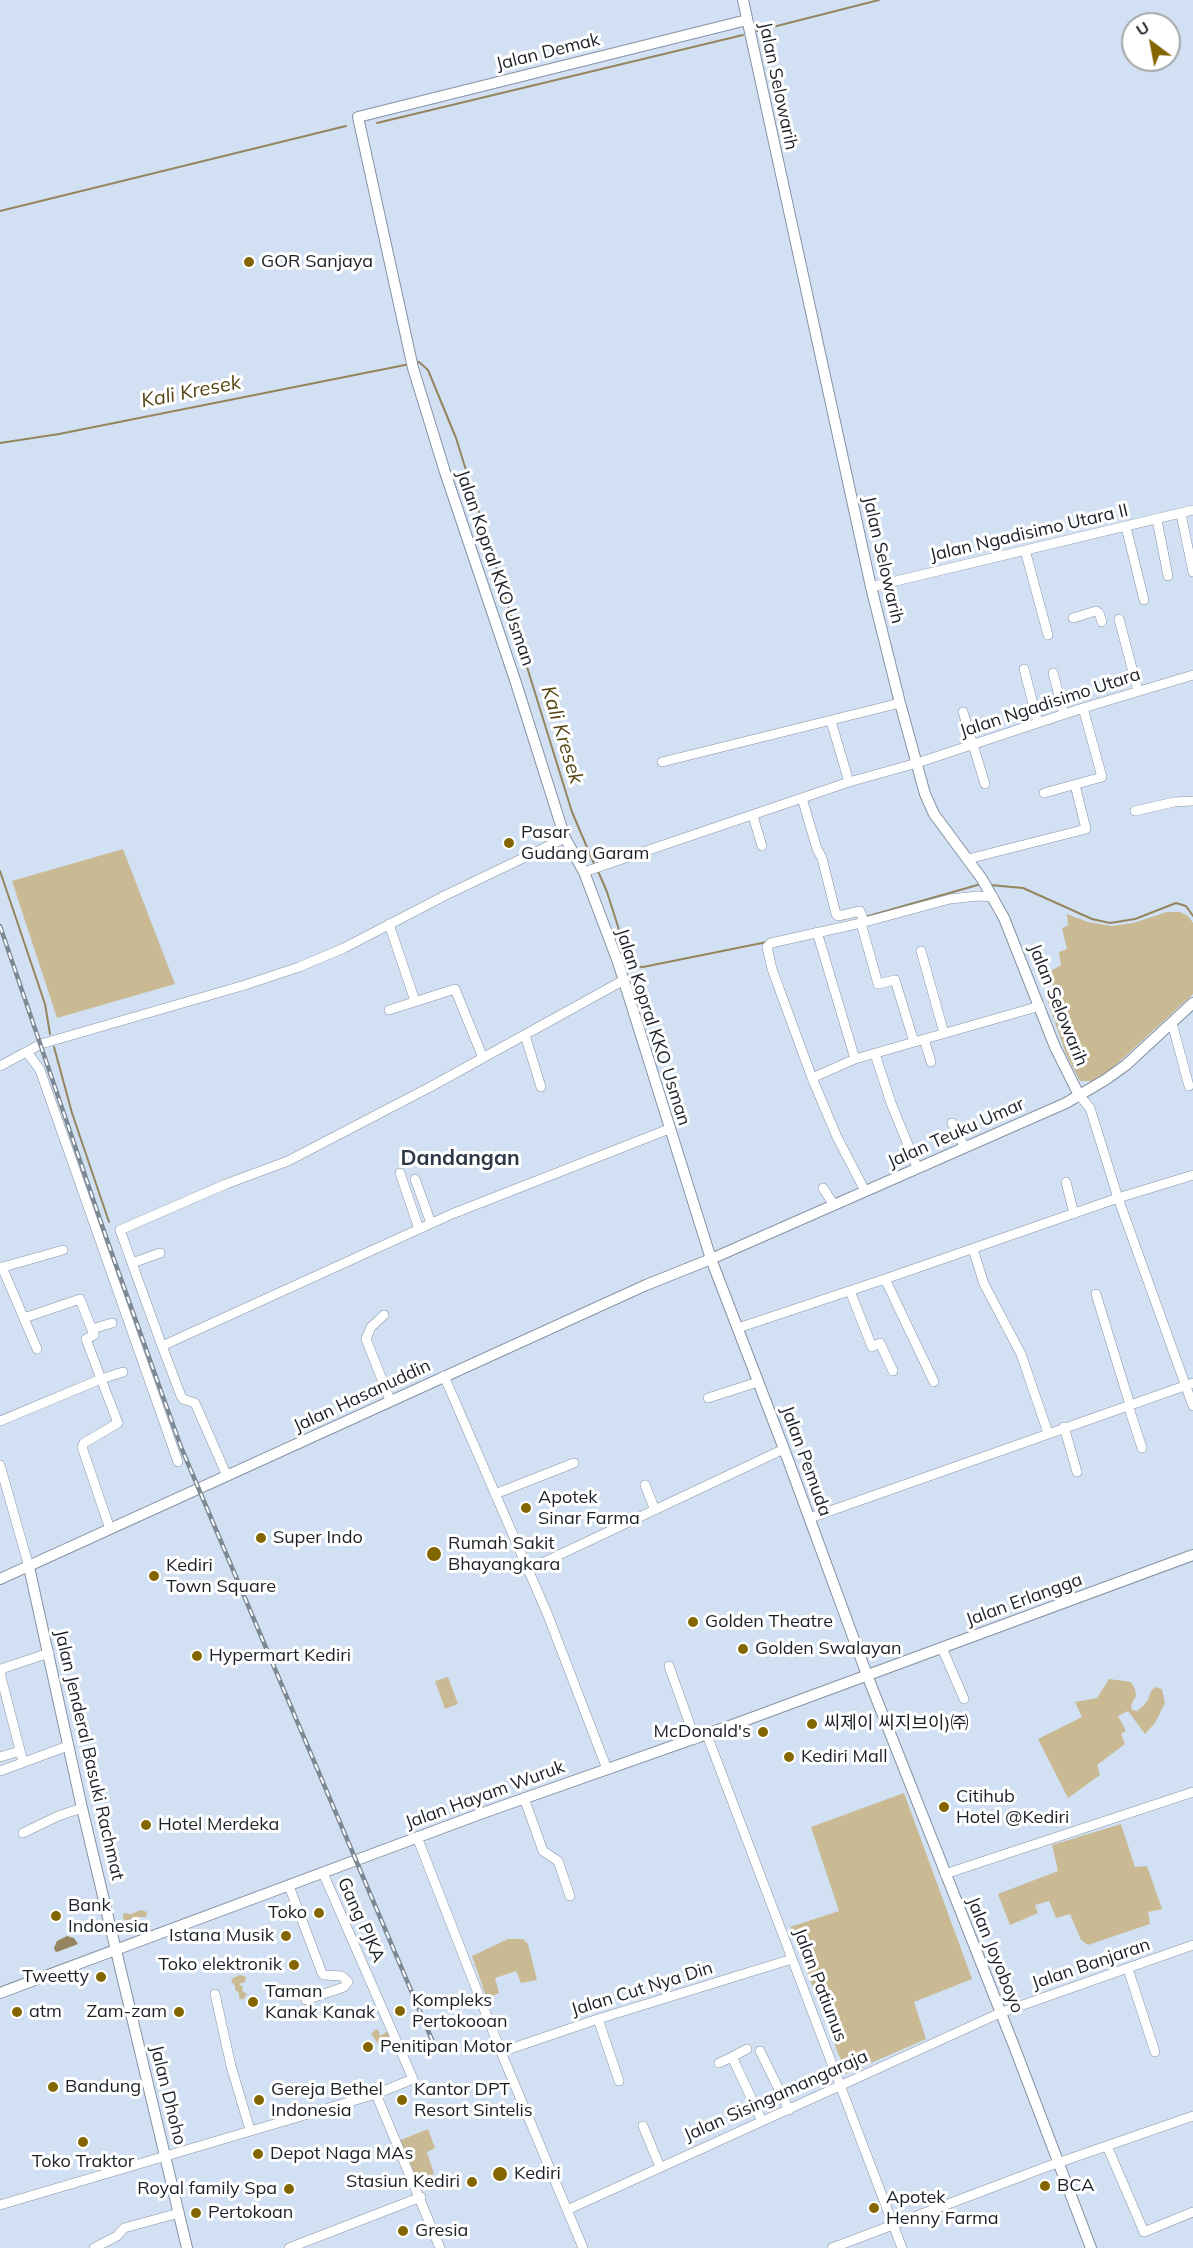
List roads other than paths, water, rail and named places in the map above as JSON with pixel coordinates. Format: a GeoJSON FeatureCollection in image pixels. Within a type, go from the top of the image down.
{"type":"FeatureCollection","features":[{"type":"Feature","properties":{"kind":"main road","name":"Jalan Selowarih"},"geometry":{"type":"LineString","coordinates":[[743,0],[871,586],[900,703],[929,804],[940,823],[982,879],[1004,918],[1055,1047],[1079,1095]]}},
{"type":"Feature","properties":{"kind":"main road","name":"Jalan Demak"},"geometry":{"type":"LineString","coordinates":[[357,117],[747,20]]}},
{"type":"Feature","properties":{"kind":"main road","name":"Jalan Kopral KKO Usman"},"geometry":{"type":"LineString","coordinates":[[357,117],[412,365],[565,838],[590,869],[711,1259]]}},
{"type":"Feature","properties":{"kind":"main road","name":"Jalan Teuku Umar"},"geometry":{"type":"LineString","coordinates":[[711,1259],[1079,1095],[1126,1065],[1193,1003]]}},
{"type":"Feature","properties":{"kind":"main road","name":"Jalan Pemuda"},"geometry":{"type":"LineString","coordinates":[[711,1259],[810,1518],[867,1676]]}},
{"type":"Feature","properties":{"kind":"main road","name":"Jalan Hasanuddin"},"geometry":{"type":"LineString","coordinates":[[0,1579],[390,1400],[646,1285],[711,1259]]}},
{"type":"Feature","properties":{"kind":"main road","name":"Jalan Erlangga"},"geometry":{"type":"LineString","coordinates":[[867,1676],[1193,1555]]}},
{"type":"Feature","properties":{"kind":"main road","name":"Jalan Jenderal Basuki Rachmat"},"geometry":{"type":"LineString","coordinates":[[28,1567],[116,1950]]}},
{"type":"Feature","properties":{"kind":"main road","name":"Jalan Hayam Wuruk"},"geometry":{"type":"LineString","coordinates":[[0,1993],[524,1798],[867,1676]]}},
{"type":"Feature","properties":{"kind":"main road","name":"Jalan Joyoboyo"},"geometry":{"type":"LineString","coordinates":[[867,1676],[1091,2248]]}},
{"type":"Feature","properties":{"kind":"main road","name":"Jalan Dhoho"},"geometry":{"type":"LineString","coordinates":[[116,1950],[187,2248]]}},
{"type":"Feature","properties":{"kind":"street","name":"Jalan Ngadisimo Utara II"},"geometry":{"type":"LineString","coordinates":[[871,586],[1193,510]]}},
{"type":"Feature","properties":{"kind":"street"},"geometry":{"type":"LineString","coordinates":[[1181,514],[1193,572]]}},
{"type":"Feature","properties":{"kind":"street"},"geometry":{"type":"LineString","coordinates":[[1157,520],[1168,576]]}},
{"type":"Feature","properties":{"kind":"street"},"geometry":{"type":"LineString","coordinates":[[1126,527],[1144,600]]}},
{"type":"Feature","properties":{"kind":"street"},"geometry":{"type":"LineString","coordinates":[[1025,550],[1048,635]]}},
{"type":"Feature","properties":{"kind":"street"},"geometry":{"type":"LineString","coordinates":[[1072,618],[1099,615]]}},
{"type":"Feature","properties":{"kind":"street"},"geometry":{"type":"LineString","coordinates":[[1119,619],[1138,691]]}},
{"type":"Feature","properties":{"kind":"street"},"geometry":{"type":"LineString","coordinates":[[1024,669],[1038,723]]}},
{"type":"Feature","properties":{"kind":"street"},"geometry":{"type":"LineString","coordinates":[[1053,673],[1064,714]]}},
{"type":"Feature","properties":{"kind":"street","name":"Jalan Ngadisimo Utara"},"geometry":{"type":"LineString","coordinates":[[590,869],[849,782],[917,763],[1064,714],[1193,675]]}},
{"type":"Feature","properties":{"kind":"street"},"geometry":{"type":"LineString","coordinates":[[662,762],[900,703]]}},
{"type":"Feature","properties":{"kind":"street"},"geometry":{"type":"LineString","coordinates":[[1044,794],[1100,778],[1103,774],[1083,708]]}},
{"type":"Feature","properties":{"kind":"street"},"geometry":{"type":"LineString","coordinates":[[963,712],[985,784]]}},
{"type":"Feature","properties":{"kind":"street"},"geometry":{"type":"LineString","coordinates":[[831,721],[849,782]]}},
{"type":"Feature","properties":{"kind":"street"},"geometry":{"type":"LineString","coordinates":[[968,859],[1086,829],[1075,785]]}},
{"type":"Feature","properties":{"kind":"street"},"geometry":{"type":"LineString","coordinates":[[802,798],[817,849],[822,858],[836,914],[863,920]]}},
{"type":"Feature","properties":{"kind":"street"},"geometry":{"type":"LineString","coordinates":[[1135,811],[1174,802],[1193,801]]}},
{"type":"Feature","properties":{"kind":"street"},"geometry":{"type":"LineString","coordinates":[[753,816],[762,846]]}},
{"type":"Feature","properties":{"kind":"street"},"geometry":{"type":"LineString","coordinates":[[0,1066],[52,1041],[245,986],[299,967],[344,948],[565,838]]}},
{"type":"Feature","properties":{"kind":"street"},"geometry":{"type":"LineString","coordinates":[[865,1191],[837,1137],[812,1078],[770,963],[767,947],[771,943],[950,899],[991,895]]}},
{"type":"Feature","properties":{"kind":"street"},"geometry":{"type":"LineString","coordinates":[[863,920],[878,984],[895,980],[914,1042]]}},
{"type":"Feature","properties":{"kind":"street"},"geometry":{"type":"LineString","coordinates":[[389,924],[415,1001]]}},
{"type":"Feature","properties":{"kind":"street"},"geometry":{"type":"LineString","coordinates":[[817,932],[855,1059]]}},
{"type":"Feature","properties":{"kind":"street"},"geometry":{"type":"LineString","coordinates":[[921,951],[944,1033]]}},
{"type":"Feature","properties":{"kind":"street"},"geometry":{"type":"LineString","coordinates":[[227,1476],[195,1403],[181,1396],[120,1230],[226,1184],[288,1161],[483,1058],[624,980]]}},
{"type":"Feature","properties":{"kind":"street"},"geometry":{"type":"LineString","coordinates":[[389,1010],[455,989],[483,1058]]}},
{"type":"Feature","properties":{"kind":"street"},"geometry":{"type":"LineString","coordinates":[[812,1078],[855,1059],[1040,1006]]}},
{"type":"Feature","properties":{"kind":"street"},"geometry":{"type":"LineString","coordinates":[[1172,1023],[1189,1086]]}},
{"type":"Feature","properties":{"kind":"street"},"geometry":{"type":"LineString","coordinates":[[525,1035],[541,1087]]}},
{"type":"Feature","properties":{"kind":"street"},"geometry":{"type":"LineString","coordinates":[[924,1039],[931,1062]]}},
{"type":"Feature","properties":{"kind":"street"},"geometry":{"type":"LineString","coordinates":[[27,1052],[40,1070],[178,1462]]}},
{"type":"Feature","properties":{"kind":"street"},"geometry":{"type":"LineString","coordinates":[[875,1054],[891,1103],[917,1167]]}},
{"type":"Feature","properties":{"kind":"street"},"geometry":{"type":"LineString","coordinates":[[1079,1095],[1090,1108],[1118,1197],[1189,1384],[1193,1406]]}},
{"type":"Feature","properties":{"kind":"street"},"geometry":{"type":"LineString","coordinates":[[952,1123],[964,1146]]}},
{"type":"Feature","properties":{"kind":"street"},"geometry":{"type":"LineString","coordinates":[[162,1346],[419,1228],[669,1129]]}},
{"type":"Feature","properties":{"kind":"street"},"geometry":{"type":"LineString","coordinates":[[400,1173],[419,1228]]}},
{"type":"Feature","properties":{"kind":"street"},"geometry":{"type":"LineString","coordinates":[[738,1328],[973,1249],[1118,1197],[1193,1175]]}},
{"type":"Feature","properties":{"kind":"street"},"geometry":{"type":"LineString","coordinates":[[415,1179],[431,1223]]}},
{"type":"Feature","properties":{"kind":"street"},"geometry":{"type":"LineString","coordinates":[[1066,1182],[1074,1214]]}},
{"type":"Feature","properties":{"kind":"street"},"geometry":{"type":"LineString","coordinates":[[824,1188],[834,1205]]}},
{"type":"Feature","properties":{"kind":"street"},"geometry":{"type":"LineString","coordinates":[[973,1249],[984,1284],[1021,1354],[1048,1433]]}},
{"type":"Feature","properties":{"kind":"street"},"geometry":{"type":"LineString","coordinates":[[37,1349],[1,1268],[63,1250]]}},
{"type":"Feature","properties":{"kind":"street"},"geometry":{"type":"LineString","coordinates":[[132,1263],[160,1253]]}},
{"type":"Feature","properties":{"kind":"street"},"geometry":{"type":"LineString","coordinates":[[885,1279],[934,1382]]}},
{"type":"Feature","properties":{"kind":"street"},"geometry":{"type":"LineString","coordinates":[[850,1291],[872,1347],[880,1343],[893,1371]]}},
{"type":"Feature","properties":{"kind":"street"},"geometry":{"type":"LineString","coordinates":[[1096,1294],[1142,1448]]}},
{"type":"Feature","properties":{"kind":"street"},"geometry":{"type":"LineString","coordinates":[[24,1318],[80,1299],[94,1335],[86,1339],[118,1423],[84,1443],[82,1447],[111,1529]]}},
{"type":"Feature","properties":{"kind":"street"},"geometry":{"type":"LineString","coordinates":[[384,1315],[371,1327],[366,1339],[390,1400]]}},
{"type":"Feature","properties":{"kind":"street"},"geometry":{"type":"LineString","coordinates":[[92,1329],[112,1323]]}},
{"type":"Feature","properties":{"kind":"street"},"geometry":{"type":"LineString","coordinates":[[0,1421],[123,1372]]}},
{"type":"Feature","properties":{"kind":"street"},"geometry":{"type":"LineString","coordinates":[[444,1376],[547,1613],[607,1769]]}},
{"type":"Feature","properties":{"kind":"street"},"geometry":{"type":"LineString","coordinates":[[708,1398],[759,1382]]}},
{"type":"Feature","properties":{"kind":"street"},"geometry":{"type":"LineString","coordinates":[[810,1518],[1189,1384]]}},
{"type":"Feature","properties":{"kind":"street"},"geometry":{"type":"LineString","coordinates":[[1064,1427],[1077,1472]]}},
{"type":"Feature","properties":{"kind":"street"},"geometry":{"type":"LineString","coordinates":[[527,1570],[784,1449]]}},
{"type":"Feature","properties":{"kind":"street"},"geometry":{"type":"LineString","coordinates":[[495,1494],[574,1463]]}},
{"type":"Feature","properties":{"kind":"street"},"geometry":{"type":"LineString","coordinates":[[0,1465],[28,1567]]}},
{"type":"Feature","properties":{"kind":"street"},"geometry":{"type":"LineString","coordinates":[[645,1485],[655,1510]]}},
{"type":"Feature","properties":{"kind":"street"},"geometry":{"type":"LineString","coordinates":[[942,1648],[964,1699]]}},
{"type":"Feature","properties":{"kind":"street"},"geometry":{"type":"LineString","coordinates":[[23,1762],[1,1677],[1,1669],[49,1653]]}},
{"type":"Feature","properties":{"kind":"street"},"geometry":{"type":"LineString","coordinates":[[669,1666],[695,1739]]}},
{"type":"Feature","properties":{"kind":"street","name":"Jalan Patiunus"},"geometry":{"type":"LineString","coordinates":[[707,1734],[902,2248]]}},
{"type":"Feature","properties":{"kind":"street"},"geometry":{"type":"LineString","coordinates":[[0,1771],[68,1746]]}},
{"type":"Feature","properties":{"kind":"street"},"geometry":{"type":"LineString","coordinates":[[0,1757],[20,1751]]}},
{"type":"Feature","properties":{"kind":"street"},"geometry":{"type":"LineString","coordinates":[[945,1874],[1193,1792]]}},
{"type":"Feature","properties":{"kind":"street"},"geometry":{"type":"LineString","coordinates":[[524,1798],[543,1851],[558,1861],[570,1896]]}},
{"type":"Feature","properties":{"kind":"street"},"geometry":{"type":"LineString","coordinates":[[23,1833],[58,1816],[82,1808]]}},
{"type":"Feature","properties":{"kind":"street"},"geometry":{"type":"LineString","coordinates":[[417,1838],[501,2052],[584,2248]]}},
{"type":"Feature","properties":{"kind":"street","name":"Gang PJKA"},"geometry":{"type":"LineString","coordinates":[[323,1873],[413,2079],[376,2094]]}},
{"type":"Feature","properties":{"kind":"street"},"geometry":{"type":"LineString","coordinates":[[289,1886],[322,1973],[342,1976],[348,1982],[344,1987],[306,2000]]}},
{"type":"Feature","properties":{"kind":"street","name":"Jalan Banjaran"},"geometry":{"type":"LineString","coordinates":[[1000,2013],[1193,1945]]}},
{"type":"Feature","properties":{"kind":"street","name":"Jalan Cut Nya Din"},"geometry":{"type":"LineString","coordinates":[[501,2052],[598,2019],[792,1959]]}},
{"type":"Feature","properties":{"kind":"street"},"geometry":{"type":"LineString","coordinates":[[1128,1969],[1155,2052]]}},
{"type":"Feature","properties":{"kind":"street"},"geometry":{"type":"LineString","coordinates":[[215,1994],[231,2066],[250,2130]]}},
{"type":"Feature","properties":{"kind":"street","name":"Jalan Sisingamangaraja"},"geometry":{"type":"LineString","coordinates":[[567,2211],[1000,2013]]}},
{"type":"Feature","properties":{"kind":"street"},"geometry":{"type":"LineString","coordinates":[[598,2019],[618,2081]]}},
{"type":"Feature","properties":{"kind":"street"},"geometry":{"type":"LineString","coordinates":[[719,2063],[747,2049]]}},
{"type":"Feature","properties":{"kind":"street"},"geometry":{"type":"LineString","coordinates":[[760,2051],[789,2110]]}},
{"type":"Feature","properties":{"kind":"street"},"geometry":{"type":"LineString","coordinates":[[732,2057],[762,2121]]}},
{"type":"Feature","properties":{"kind":"street"},"geometry":{"type":"LineString","coordinates":[[0,2205],[376,2094],[421,2197],[440,2248]]}},
{"type":"Feature","properties":{"kind":"street"},"geometry":{"type":"LineString","coordinates":[[832,2248],[893,2223],[1193,2115]]}},
{"type":"Feature","properties":{"kind":"street"},"geometry":{"type":"LineString","coordinates":[[643,2126],[660,2167]]}},
{"type":"Feature","properties":{"kind":"street"},"geometry":{"type":"LineString","coordinates":[[1107,2146],[1144,2232],[1193,2212]]}},
{"type":"Feature","properties":{"kind":"street"},"geometry":{"type":"LineString","coordinates":[[289,2248],[421,2197]]}},
{"type":"Feature","properties":{"kind":"street"},"geometry":{"type":"LineString","coordinates":[[94,2248],[130,2226],[178,2213]]}},
{"type":"Feature","properties":{"kind":"waterway"},"geometry":{"type":"LineString","coordinates":[[757,31],[879,0]]}},
{"type":"Feature","properties":{"kind":"waterway"},"geometry":{"type":"LineString","coordinates":[[377,123],[743,35]]}},
{"type":"Feature","properties":{"kind":"waterway"},"geometry":{"type":"LineString","coordinates":[[0,211],[346,126]]}},
{"type":"Feature","properties":{"kind":"waterway","name":"Kali Kresek"},"geometry":{"type":"LineString","coordinates":[[415,362],[419,362],[428,370],[456,438],[572,812],[595,866]]}},
{"type":"Feature","properties":{"kind":"waterway","name":"Kali Kresek"},"geometry":{"type":"LineString","coordinates":[[0,443],[59,434],[410,364]]}},
{"type":"Feature","properties":{"kind":"waterway"},"geometry":{"type":"LineString","coordinates":[[0,871],[45,1004],[50,1034]]}},
{"type":"Feature","properties":{"kind":"waterway","name":"Kali Kresek"},"geometry":{"type":"LineString","coordinates":[[598,871],[628,958],[634,966],[643,967],[767,942]]}},
{"type":"Feature","properties":{"kind":"waterway","name":"Kali Kresek"},"geometry":{"type":"LineString","coordinates":[[865,917],[981,884]]}},
{"type":"Feature","properties":{"kind":"waterway","name":"Kali Kresek"},"geometry":{"type":"LineString","coordinates":[[990,885],[1023,888],[1092,919],[1110,923],[1135,919],[1176,903],[1186,906],[1193,916]]}},
{"type":"Feature","properties":{"kind":"waterway"},"geometry":{"type":"LineString","coordinates":[[54,1047],[72,1113],[109,1222]]}},
{"type":"Feature","properties":{"kind":"railway"},"geometry":{"type":"LineString","coordinates":[[0,926],[106,1237],[181,1447],[435,2047]]}},
{"type":"Feature","properties":{"kind":"place","name":"GOR Sanjaya"},"geometry":{"type":"Point","coordinates":[249,262]}},
{"type":"Feature","properties":{"kind":"place","name":"Pasar Gudang Garam"},"geometry":{"type":"Point","coordinates":[509,843]}},
{"type":"Feature","properties":{"kind":"place","name":"Apotek Sinar Farma"},"geometry":{"type":"Point","coordinates":[526,1508]}},
{"type":"Feature","properties":{"kind":"place","name":"Super Indo"},"geometry":{"type":"Point","coordinates":[261,1538]}},
{"type":"Feature","properties":{"kind":"place","name":"Rumah Sakit Bhayangkara"},"geometry":{"type":"Point","coordinates":[434,1554]}},
{"type":"Feature","properties":{"kind":"place","name":"Kediri Town Square"},"geometry":{"type":"Point","coordinates":[154,1576]}},
{"type":"Feature","properties":{"kind":"place","name":"Golden Theatre"},"geometry":{"type":"Point","coordinates":[693,1622]}},
{"type":"Feature","properties":{"kind":"place","name":"Golden Swalayan"},"geometry":{"type":"Point","coordinates":[743,1649]}},
{"type":"Feature","properties":{"kind":"place","name":"Hypermart Kediri"},"geometry":{"type":"Point","coordinates":[197,1656]}},
{"type":"Feature","properties":{"kind":"place","name":"씨제이 씨지브이)㈜"},"geometry":{"type":"Point","coordinates":[812,1724]}},
{"type":"Feature","properties":{"kind":"place","name":"McDonald's"},"geometry":{"type":"Point","coordinates":[763,1732]}},
{"type":"Feature","properties":{"kind":"place","name":"Kediri Mall"},"geometry":{"type":"Point","coordinates":[789,1757]}},
{"type":"Feature","properties":{"kind":"place","name":"Citihub Hotel @Kediri"},"geometry":{"type":"Point","coordinates":[944,1807]}},
{"type":"Feature","properties":{"kind":"place","name":"Hotel Merdeka"},"geometry":{"type":"Point","coordinates":[146,1825]}},
{"type":"Feature","properties":{"kind":"place","name":"Toko"},"geometry":{"type":"Point","coordinates":[319,1913]}},
{"type":"Feature","properties":{"kind":"place","name":"Bank Indonesia"},"geometry":{"type":"Point","coordinates":[56,1916]}},
{"type":"Feature","properties":{"kind":"place","name":"Istana Musik"},"geometry":{"type":"Point","coordinates":[286,1936]}},
{"type":"Feature","properties":{"kind":"place","name":"Toko elektronik"},"geometry":{"type":"Point","coordinates":[294,1965]}},
{"type":"Feature","properties":{"kind":"place","name":"Tweetty"},"geometry":{"type":"Point","coordinates":[101,1977]}},
{"type":"Feature","properties":{"kind":"place","name":"Taman Kanak Kanak"},"geometry":{"type":"Point","coordinates":[253,2002]}},
{"type":"Feature","properties":{"kind":"place","name":"Kompleks Pertokooan"},"geometry":{"type":"Point","coordinates":[400,2011]}},
{"type":"Feature","properties":{"kind":"place","name":"atm"},"geometry":{"type":"Point","coordinates":[17,2012]}},
{"type":"Feature","properties":{"kind":"place","name":"Zam-zam"},"geometry":{"type":"Point","coordinates":[179,2012]}},
{"type":"Feature","properties":{"kind":"place","name":"Penitipan Motor"},"geometry":{"type":"Point","coordinates":[368,2047]}},
{"type":"Feature","properties":{"kind":"place","name":"Bandung"},"geometry":{"type":"Point","coordinates":[53,2087]}},
{"type":"Feature","properties":{"kind":"place","name":"Gereja Bethel Indonesia"},"geometry":{"type":"Point","coordinates":[259,2100]}},
{"type":"Feature","properties":{"kind":"place","name":"Kantor DPT Resort Sintelis"},"geometry":{"type":"Point","coordinates":[402,2100]}},
{"type":"Feature","properties":{"kind":"place","name":"Toko Traktor"},"geometry":{"type":"Point","coordinates":[83,2142]}},
{"type":"Feature","properties":{"kind":"place","name":"Depot Naga MAs"},"geometry":{"type":"Point","coordinates":[258,2154]}},
{"type":"Feature","properties":{"kind":"place","name":"Kediri"},"geometry":{"type":"Point","coordinates":[500,2174]}},
{"type":"Feature","properties":{"kind":"place","name":"Stasiun Kediri"},"geometry":{"type":"Point","coordinates":[472,2182]}},
{"type":"Feature","properties":{"kind":"place","name":"BCA"},"geometry":{"type":"Point","coordinates":[1045,2186]}},
{"type":"Feature","properties":{"kind":"place","name":"Royal family Spa"},"geometry":{"type":"Point","coordinates":[289,2189]}},
{"type":"Feature","properties":{"kind":"place","name":"Apotek Henny Farma"},"geometry":{"type":"Point","coordinates":[874,2208]}},
{"type":"Feature","properties":{"kind":"place","name":"Pertokoan"},"geometry":{"type":"Point","coordinates":[196,2213]}},
{"type":"Feature","properties":{"kind":"place","name":"Gresia"},"geometry":{"type":"Point","coordinates":[403,2231]}},
{"type":"Feature","properties":{"kind":"district","name":"Dandangan"},"geometry":{"type":"Point","coordinates":[460,1159]}}]}
